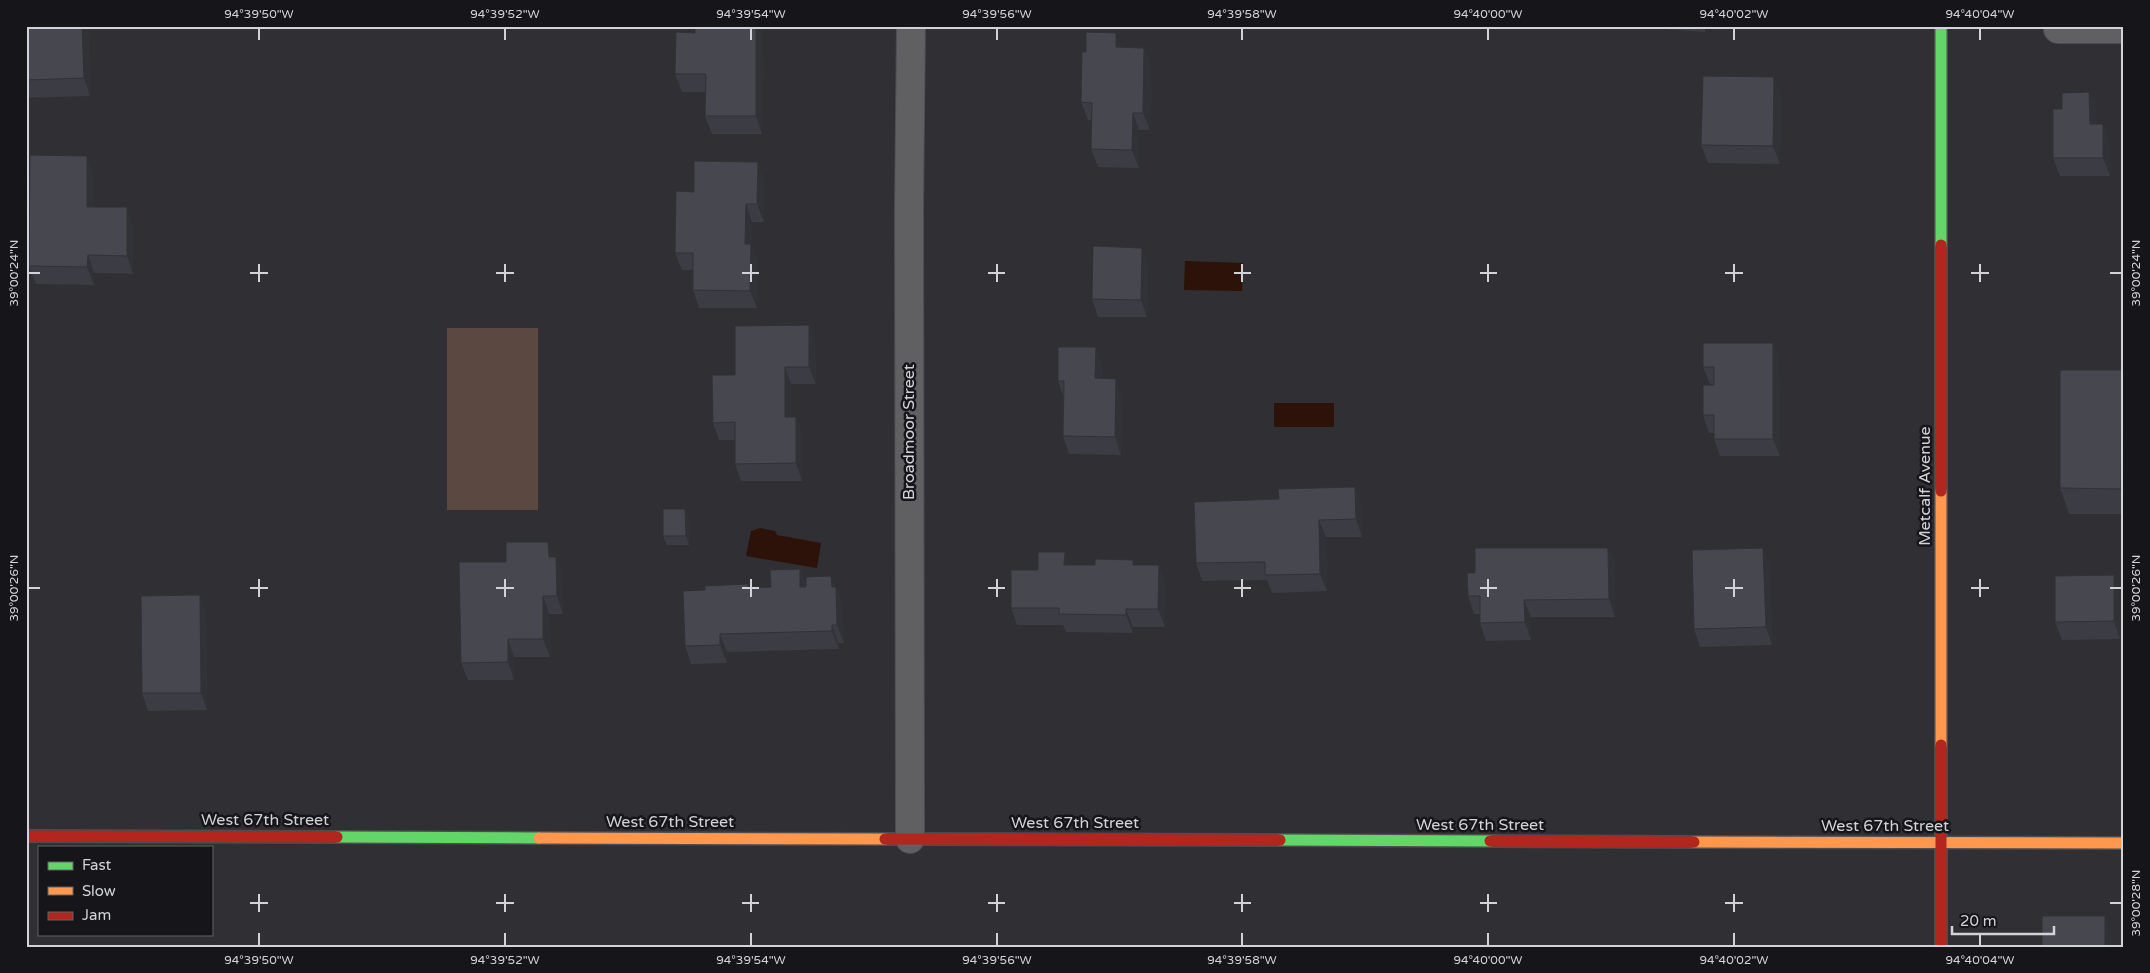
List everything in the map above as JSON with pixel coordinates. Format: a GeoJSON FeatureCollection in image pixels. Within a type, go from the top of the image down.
{"type":"FeatureCollection","features":[{"type":"Feature","properties":{"kind":"street","name":"Broadmoor Street"},"geometry":{"type":"LineString","coordinates":[[910,839],[909,208],[911,26]]}},
{"type":"Feature","properties":{"kind":"street","name":"Metcalf Avenue"},"geometry":{"type":"LineString","coordinates":[[1941,26],[1941,947]]}},
{"type":"Feature","properties":{"kind":"street"},"geometry":{"type":"LineString","coordinates":[[2058,29],[2124,29]]}},
{"type":"Feature","properties":{"kind":"street","name":"West 67th Street"},"geometry":{"type":"LineString","coordinates":[[26,836],[2124,843]]}},
{"type":"Feature","properties":{"kind":"shaded area"},"geometry":{"type":"Polygon","coordinates":[[[1185,261],[1243,263],[1242,291],[1184,290],[1185,261]]]}},
{"type":"Feature","properties":{"kind":"shaded area"},"geometry":{"type":"Polygon","coordinates":[[[447,328],[538,328],[538,510],[447,510],[447,328]]]}},
{"type":"Feature","properties":{"kind":"shaded area"},"geometry":{"type":"Polygon","coordinates":[[[1274,403],[1334,403],[1334,427],[1274,427],[1274,403]]]}},
{"type":"Feature","properties":{"kind":"shaded area"},"geometry":{"type":"Polygon","coordinates":[[[760,528],[775,531],[777,535],[821,543],[817,568],[746,556],[751,531],[760,528]]]}},
{"type":"Feature","properties":{"kind":"building"},"geometry":{"type":"Polygon","coordinates":[[[26,26],[82,26],[84,78],[26,80],[26,26]]]}},
{"type":"Feature","properties":{"kind":"building"},"geometry":{"type":"Polygon","coordinates":[[[695,26],[756,26],[756,116],[705,116],[706,74],[675,74],[676,32],[695,33],[695,26]]]}},
{"type":"Feature","properties":{"kind":"building"},"geometry":{"type":"Polygon","coordinates":[[[1086,32],[1116,33],[1116,47],[1144,48],[1143,113],[1133,113],[1132,150],[1091,149],[1092,103],[1081,102],[1082,52],[1086,52],[1086,32]]]}},
{"type":"Feature","properties":{"kind":"building"},"geometry":{"type":"Polygon","coordinates":[[[1703,76],[1774,77],[1773,146],[1701,145],[1703,76]]]}},
{"type":"Feature","properties":{"kind":"building"},"geometry":{"type":"Polygon","coordinates":[[[2089,92],[2090,124],[2103,124],[2103,158],[2053,158],[2053,109],[2062,109],[2062,93],[2089,92]]]}},
{"type":"Feature","properties":{"kind":"building"},"geometry":{"type":"Polygon","coordinates":[[[30,155],[87,156],[87,207],[127,207],[127,256],[88,255],[87,267],[29,266],[30,155]]]}},
{"type":"Feature","properties":{"kind":"building"},"geometry":{"type":"Polygon","coordinates":[[[694,161],[758,162],[757,204],[746,204],[745,244],[751,244],[750,291],[693,290],[693,253],[675,253],[676,191],[694,192],[694,161]]]}},
{"type":"Feature","properties":{"kind":"building"},"geometry":{"type":"Polygon","coordinates":[[[1093,246],[1142,248],[1141,300],[1092,299],[1093,246]]]}},
{"type":"Feature","properties":{"kind":"building"},"geometry":{"type":"Polygon","coordinates":[[[809,325],[809,367],[785,367],[785,417],[796,417],[796,463],[735,464],[735,422],[713,423],[712,375],[735,375],[735,326],[809,325]]]}},
{"type":"Feature","properties":{"kind":"building"},"geometry":{"type":"Polygon","coordinates":[[[1703,343],[1773,343],[1773,439],[1714,439],[1714,415],[1703,415],[1703,385],[1714,385],[1714,367],[1703,367],[1703,343]]]}},
{"type":"Feature","properties":{"kind":"building"},"geometry":{"type":"Polygon","coordinates":[[[1058,347],[1096,347],[1095,378],[1116,379],[1115,437],[1063,436],[1064,381],[1058,381],[1058,347]]]}},
{"type":"Feature","properties":{"kind":"building"},"geometry":{"type":"Polygon","coordinates":[[[2060,370],[2122,370],[2121,489],[2060,488],[2060,370]]]}},
{"type":"Feature","properties":{"kind":"building"},"geometry":{"type":"Polygon","coordinates":[[[1355,487],[1356,519],[1319,520],[1320,574],[1265,575],[1265,562],[1196,563],[1194,502],[1279,499],[1278,489],[1355,487]]]}},
{"type":"Feature","properties":{"kind":"building"},"geometry":{"type":"Polygon","coordinates":[[[663,509],[685,509],[686,536],[663,536],[663,509]]]}},
{"type":"Feature","properties":{"kind":"building"},"geometry":{"type":"Polygon","coordinates":[[[506,542],[548,542],[549,557],[556,557],[557,596],[543,596],[543,639],[508,639],[508,662],[461,663],[459,562],[506,562],[506,542]]]}},
{"type":"Feature","properties":{"kind":"building"},"geometry":{"type":"Polygon","coordinates":[[[1475,548],[1608,548],[1609,599],[1524,600],[1525,622],[1480,623],[1480,596],[1468,596],[1467,573],[1475,573],[1475,548]]]}},
{"type":"Feature","properties":{"kind":"building"},"geometry":{"type":"Polygon","coordinates":[[[1763,548],[1766,627],[1694,629],[1692,550],[1763,548]]]}},
{"type":"Feature","properties":{"kind":"building"},"geometry":{"type":"Polygon","coordinates":[[[1038,552],[1065,552],[1064,565],[1095,565],[1095,559],[1133,560],[1133,565],[1159,565],[1158,609],[1126,609],[1126,615],[1059,614],[1059,608],[1011,608],[1011,570],[1038,570],[1038,552]]]}},
{"type":"Feature","properties":{"kind":"building"},"geometry":{"type":"Polygon","coordinates":[[[800,569],[800,587],[806,587],[806,577],[831,576],[832,587],[836,587],[837,625],[832,625],[832,631],[720,634],[720,645],[685,646],[683,591],[705,590],[705,586],[748,584],[748,588],[771,587],[770,570],[800,569]]]}},
{"type":"Feature","properties":{"kind":"building"},"geometry":{"type":"Polygon","coordinates":[[[2114,575],[2114,621],[2055,622],[2055,576],[2114,575]]]}},
{"type":"Feature","properties":{"kind":"building"},"geometry":{"type":"Polygon","coordinates":[[[200,595],[201,693],[142,693],[141,596],[200,595]]]}},
{"type":"Feature","properties":{"kind":"building"},"geometry":{"type":"Polygon","coordinates":[[[2042,916],[2105,916],[2105,947],[2042,947],[2042,916]]]}},
{"type":"Feature","properties":{"kind":"traffic: fast"},"geometry":{"type":"LineString","coordinates":[[1941,26],[1941,245]]}},
{"type":"Feature","properties":{"kind":"traffic: fast"},"geometry":{"type":"LineString","coordinates":[[337,837],[539,838]]}},
{"type":"Feature","properties":{"kind":"traffic: fast"},"geometry":{"type":"LineString","coordinates":[[1280,840],[1490,841]]}},
{"type":"Feature","properties":{"kind":"traffic: slow"},"geometry":{"type":"LineString","coordinates":[[1941,491],[1941,745]]}},
{"type":"Feature","properties":{"kind":"traffic: slow"},"geometry":{"type":"LineString","coordinates":[[539,838],[885,839]]}},
{"type":"Feature","properties":{"kind":"traffic: slow"},"geometry":{"type":"LineString","coordinates":[[1694,842],[2124,843]]}},
{"type":"Feature","properties":{"kind":"traffic: jam"},"geometry":{"type":"LineString","coordinates":[[1941,245],[1941,491]]}},
{"type":"Feature","properties":{"kind":"traffic: jam"},"geometry":{"type":"LineString","coordinates":[[1941,745],[1941,947]]}},
{"type":"Feature","properties":{"kind":"traffic: jam"},"geometry":{"type":"LineString","coordinates":[[26,836],[337,837]]}},
{"type":"Feature","properties":{"kind":"traffic: jam"},"geometry":{"type":"LineString","coordinates":[[885,839],[1280,840]]}},
{"type":"Feature","properties":{"kind":"traffic: jam"},"geometry":{"type":"LineString","coordinates":[[1490,841],[1694,842]]}}]}
